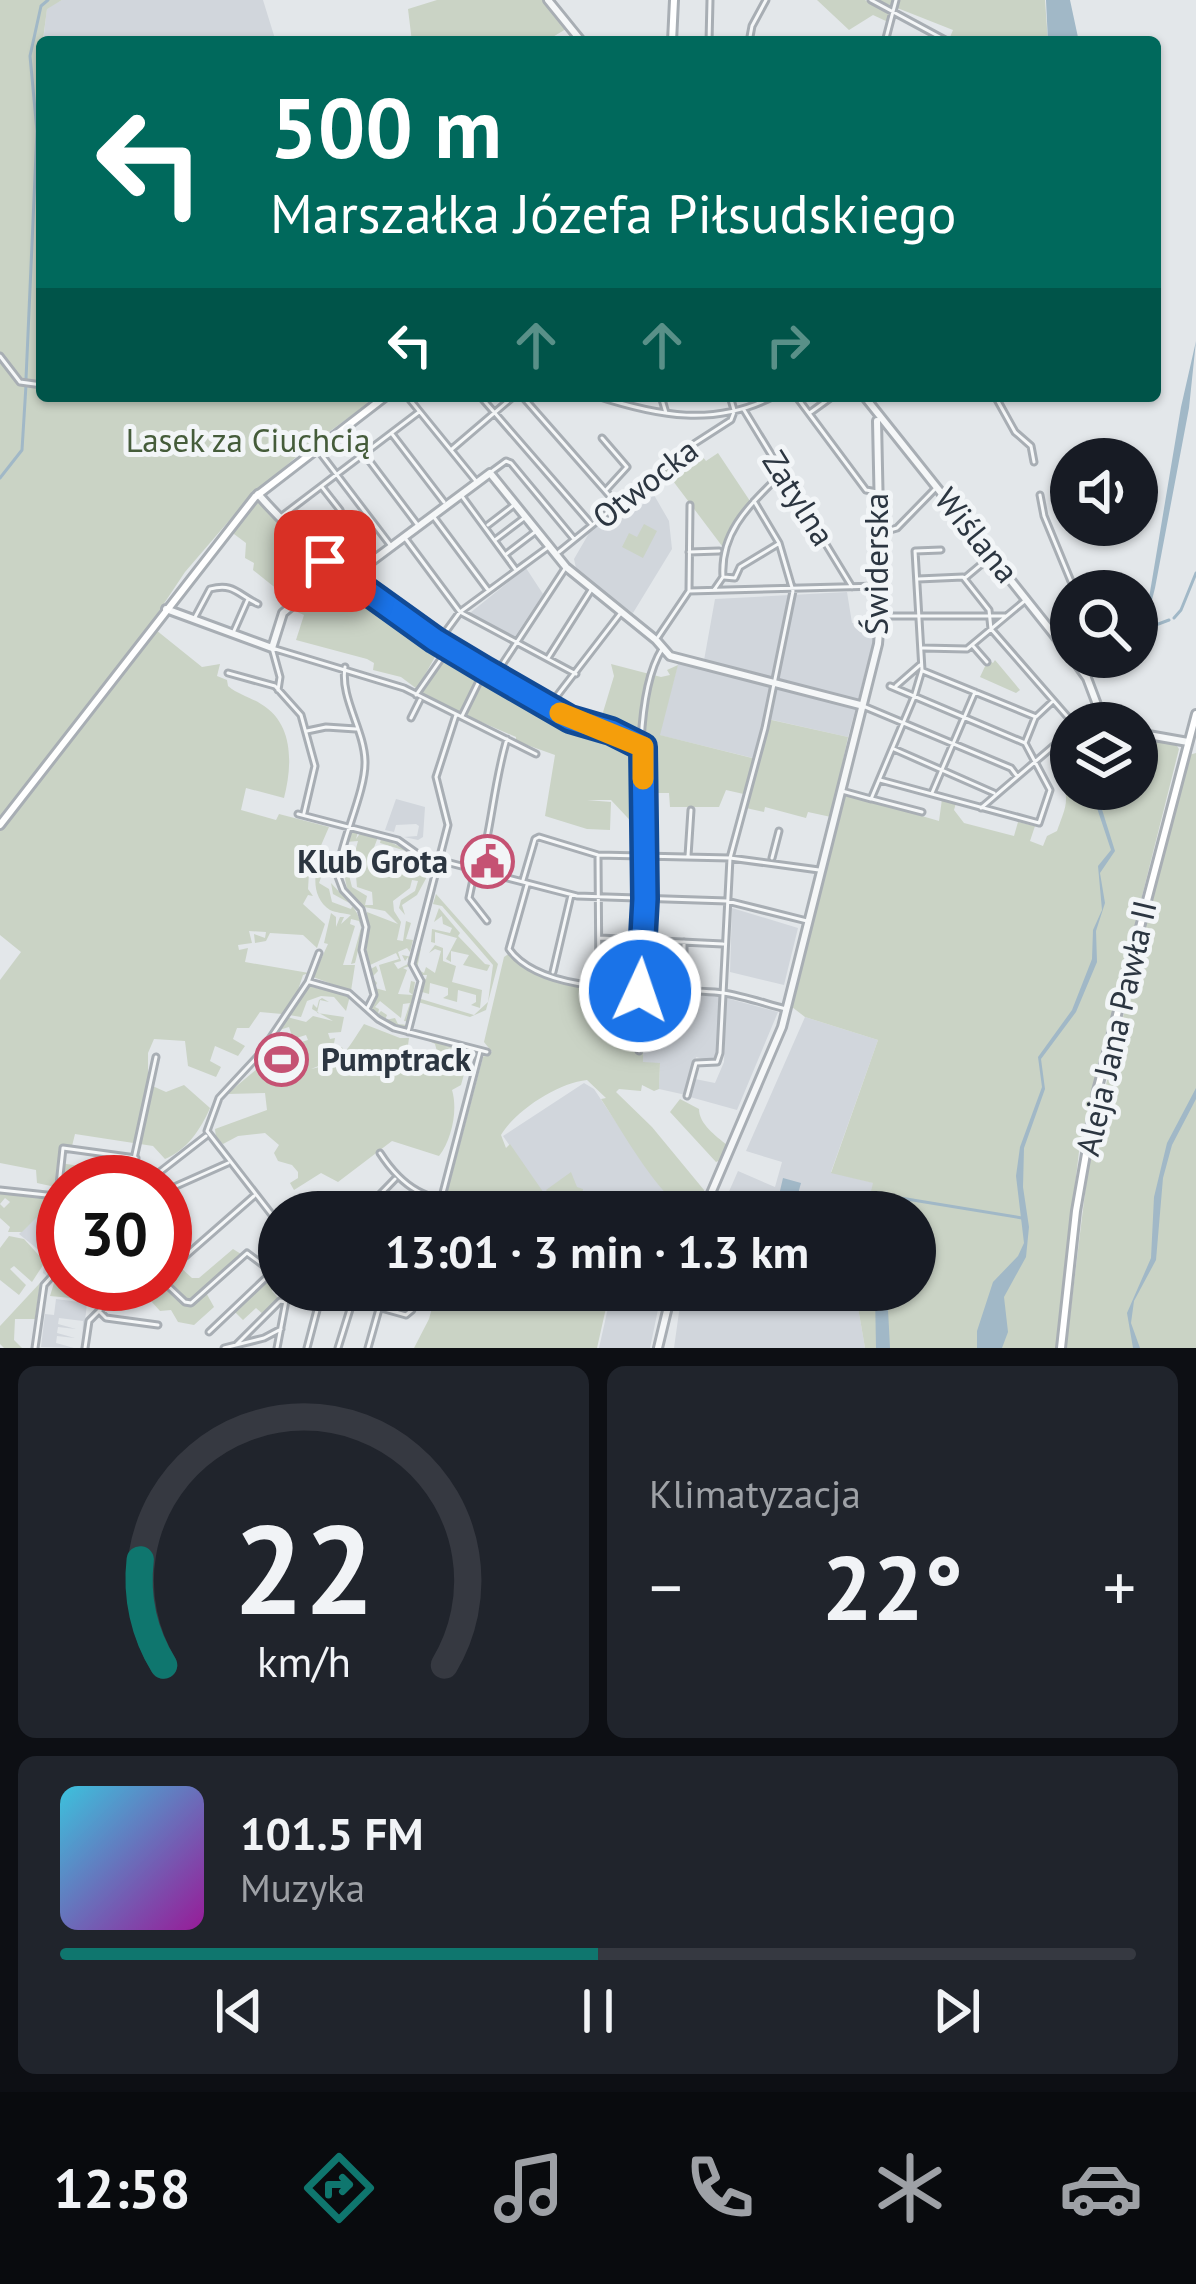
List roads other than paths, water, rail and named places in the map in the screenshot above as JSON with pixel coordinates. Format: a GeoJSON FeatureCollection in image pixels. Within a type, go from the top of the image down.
{"type":"FeatureCollection","features":[{"type":"Feature","properties":{"kind":"main road"},"geometry":{"type":"LineString","coordinates":[[672,36],[674,0]]}},
{"type":"Feature","properties":{"kind":"main road"},"geometry":{"type":"LineString","coordinates":[[0,824],[258,494],[378,402]]}},
{"type":"Feature","properties":{"kind":"main road","name":"Aleja Jana Pawła II"},"geometry":{"type":"LineString","coordinates":[[1061,1348],[1090,1126],[1196,714]]}},
{"type":"Feature","properties":{"kind":"street"},"geometry":{"type":"LineString","coordinates":[[548,0],[576,36]]}},
{"type":"Feature","properties":{"kind":"street"},"geometry":{"type":"LineString","coordinates":[[709,36],[710,0]]}},
{"type":"Feature","properties":{"kind":"street"},"geometry":{"type":"LineString","coordinates":[[750,36],[766,0]]}},
{"type":"Feature","properties":{"kind":"street"},"geometry":{"type":"LineString","coordinates":[[871,0],[892,20],[938,36]]}},
{"type":"Feature","properties":{"kind":"street"},"geometry":{"type":"LineString","coordinates":[[887,36],[896,0]]}},
{"type":"Feature","properties":{"kind":"street"},"geometry":{"type":"LineString","coordinates":[[0,356],[26,383],[36,384]]}},
{"type":"Feature","properties":{"kind":"street"},"geometry":{"type":"LineString","coordinates":[[412,402],[476,481]]}},
{"type":"Feature","properties":{"kind":"street"},"geometry":{"type":"LineString","coordinates":[[485,402],[592,525]]}},
{"type":"Feature","properties":{"kind":"street"},"geometry":{"type":"LineString","coordinates":[[452,449],[507,402]]}},
{"type":"Feature","properties":{"kind":"street"},"geometry":{"type":"LineString","coordinates":[[526,402],[617,504]]}},
{"type":"Feature","properties":{"kind":"street"},"geometry":{"type":"LineString","coordinates":[[619,402],[666,415],[700,417],[744,410],[761,402]]}},
{"type":"Feature","properties":{"kind":"street"},"geometry":{"type":"LineString","coordinates":[[663,402],[666,415]]}},
{"type":"Feature","properties":{"kind":"street"},"geometry":{"type":"LineString","coordinates":[[732,402],[734,412]]}},
{"type":"Feature","properties":{"kind":"street"},"geometry":{"type":"LineString","coordinates":[[801,402],[866,490],[877,492]]}},
{"type":"Feature","properties":{"kind":"street"},"geometry":{"type":"LineString","coordinates":[[809,413],[824,402]]}},
{"type":"Feature","properties":{"kind":"street"},"geometry":{"type":"LineString","coordinates":[[867,402],[876,418]]}},
{"type":"Feature","properties":{"kind":"street"},"geometry":{"type":"LineString","coordinates":[[998,402],[1015,432],[1029,444],[1034,462]]}},
{"type":"Feature","properties":{"kind":"street","name":"Zatylna"},"geometry":{"type":"LineString","coordinates":[[744,410],[852,587]]}},
{"type":"Feature","properties":{"kind":"street"},"geometry":{"type":"LineString","coordinates":[[279,518],[419,412]]}},
{"type":"Feature","properties":{"kind":"street","name":"Otwocka"},"geometry":{"type":"LineString","coordinates":[[555,555],[686,448],[730,420],[734,412]]}},
{"type":"Feature","properties":{"kind":"street","name":"Świderska"},"geometry":{"type":"LineString","coordinates":[[712,1191],[774,1051],[787,1010],[862,706],[881,616],[876,418]]}},
{"type":"Feature","properties":{"kind":"street","name":"Wiślana"},"geometry":{"type":"LineString","coordinates":[[876,418],[1050,626]]}},
{"type":"Feature","properties":{"kind":"street"},"geometry":{"type":"LineString","coordinates":[[392,434],[446,504]]}},
{"type":"Feature","properties":{"kind":"street"},"geometry":{"type":"LineString","coordinates":[[602,438],[627,467],[605,490]]}},
{"type":"Feature","properties":{"kind":"street"},"geometry":{"type":"LineString","coordinates":[[316,448],[391,546]]}},
{"type":"Feature","properties":{"kind":"street"},"geometry":{"type":"LineString","coordinates":[[364,454],[418,525]]}},
{"type":"Feature","properties":{"kind":"street"},"geometry":{"type":"LineString","coordinates":[[348,579],[476,481],[511,463],[574,539]]}},
{"type":"Feature","properties":{"kind":"street"},"geometry":{"type":"LineString","coordinates":[[490,473],[566,566],[679,660],[862,706],[1011,768],[1017,776]]}},
{"type":"Feature","properties":{"kind":"street"},"geometry":{"type":"LineString","coordinates":[[711,593],[723,577],[721,550],[754,501],[783,473]]}},
{"type":"Feature","properties":{"kind":"street"},"geometry":{"type":"LineString","coordinates":[[322,487],[340,510],[328,521],[373,560]]}},
{"type":"Feature","properties":{"kind":"street"},"geometry":{"type":"LineString","coordinates":[[878,534],[897,528],[938,487]]}},
{"type":"Feature","properties":{"kind":"street"},"geometry":{"type":"LineString","coordinates":[[258,494],[335,569],[448,648],[570,719],[643,747]]}},
{"type":"Feature","properties":{"kind":"street"},"geometry":{"type":"LineString","coordinates":[[460,494],[517,571]]}},
{"type":"Feature","properties":{"kind":"street"},"geometry":{"type":"LineString","coordinates":[[1040,495],[1066,570]]}},
{"type":"Feature","properties":{"kind":"street"},"geometry":{"type":"LineString","coordinates":[[687,1096],[698,1061],[712,1063],[719,1058],[730,857],[793,591],[779,543],[754,501]]}},
{"type":"Feature","properties":{"kind":"street"},"geometry":{"type":"LineString","coordinates":[[485,527],[515,504]]}},
{"type":"Feature","properties":{"kind":"street"},"geometry":{"type":"LineString","coordinates":[[656,640],[689,591],[690,505]]}},
{"type":"Feature","properties":{"kind":"street"},"geometry":{"type":"LineString","coordinates":[[432,515],[489,591]]}},
{"type":"Feature","properties":{"kind":"street"},"geometry":{"type":"LineString","coordinates":[[495,541],[525,517]]}},
{"type":"Feature","properties":{"kind":"street"},"geometry":{"type":"LineString","coordinates":[[506,555],[536,531]]}},
{"type":"Feature","properties":{"kind":"street"},"geometry":{"type":"LineString","coordinates":[[404,536],[460,612],[576,674]]}},
{"type":"Feature","properties":{"kind":"street"},"geometry":{"type":"LineString","coordinates":[[723,577],[735,578],[740,568],[779,543]]}},
{"type":"Feature","properties":{"kind":"street"},"geometry":{"type":"LineString","coordinates":[[439,642],[460,612],[549,547]]}},
{"type":"Feature","properties":{"kind":"street"},"geometry":{"type":"LineString","coordinates":[[689,552],[721,550]]}},
{"type":"Feature","properties":{"kind":"street"},"geometry":{"type":"LineString","coordinates":[[871,799],[922,667],[914,551],[941,550]]}},
{"type":"Feature","properties":{"kind":"street"},"geometry":{"type":"LineString","coordinates":[[917,579],[964,579],[993,554]]}},
{"type":"Feature","properties":{"kind":"street"},"geometry":{"type":"LineString","coordinates":[[495,676],[566,566]]}},
{"type":"Feature","properties":{"kind":"street"},"geometry":{"type":"LineString","coordinates":[[278,690],[280,677],[272,648],[283,613],[335,569]]}},
{"type":"Feature","properties":{"kind":"street"},"geometry":{"type":"LineString","coordinates":[[964,579],[990,615],[991,629],[1053,701],[1036,717],[1025,743]]}},
{"type":"Feature","properties":{"kind":"street"},"geometry":{"type":"LineString","coordinates":[[193,620],[210,590],[225,585],[236,587],[257,604]]}},
{"type":"Feature","properties":{"kind":"street"},"geometry":{"type":"LineString","coordinates":[[689,591],[880,586]]}},
{"type":"Feature","properties":{"kind":"street"},"geometry":{"type":"LineString","coordinates":[[547,660],[592,590]]}},
{"type":"Feature","properties":{"kind":"street"},"geometry":{"type":"LineString","coordinates":[[921,648],[967,649],[1028,598]]}},
{"type":"Feature","properties":{"kind":"street"},"geometry":{"type":"LineString","coordinates":[[233,634],[248,599]]}},
{"type":"Feature","properties":{"kind":"street"},"geometry":{"type":"LineString","coordinates":[[166,609],[272,648],[345,667],[418,696],[536,754]]}},
{"type":"Feature","properties":{"kind":"street"},"geometry":{"type":"LineString","coordinates":[[550,706],[621,612]]}},
{"type":"Feature","properties":{"kind":"street"},"geometry":{"type":"LineString","coordinates":[[881,616],[1005,616]]}},
{"type":"Feature","properties":{"kind":"street"},"geometry":{"type":"LineString","coordinates":[[972,644],[987,662]]}},
{"type":"Feature","properties":{"kind":"street"},"geometry":{"type":"LineString","coordinates":[[411,718],[418,696],[448,648]]}},
{"type":"Feature","properties":{"kind":"street"},"geometry":{"type":"LineString","coordinates":[[639,1052],[645,899],[643,747],[650,671],[663,648]]}},
{"type":"Feature","properties":{"kind":"street"},"geometry":{"type":"LineString","coordinates":[[345,667],[344,680],[365,764],[337,874],[343,890],[360,907],[366,926],[362,950],[374,995],[367,1009]]}},
{"type":"Feature","properties":{"kind":"street"},"geometry":{"type":"LineString","coordinates":[[880,780],[1039,823],[1050,790],[1025,743],[893,687],[922,667]]}},
{"type":"Feature","properties":{"kind":"street"},"geometry":{"type":"LineString","coordinates":[[922,667],[1036,717]]}},
{"type":"Feature","properties":{"kind":"street"},"geometry":{"type":"LineString","coordinates":[[408,1032],[421,980],[412,964],[448,821],[436,780],[459,717],[485,670]]}},
{"type":"Feature","properties":{"kind":"street"},"geometry":{"type":"LineString","coordinates":[[228,673],[278,690],[301,715],[316,766],[303,812],[307,816]]}},
{"type":"Feature","properties":{"kind":"street"},"geometry":{"type":"LineString","coordinates":[[931,795],[975,692]]}},
{"type":"Feature","properties":{"kind":"street"},"geometry":{"type":"LineString","coordinates":[[306,731],[358,729]]}},
{"type":"Feature","properties":{"kind":"street"},"geometry":{"type":"LineString","coordinates":[[1158,737],[1192,743]]}},
{"type":"Feature","properties":{"kind":"street"},"geometry":{"type":"LineString","coordinates":[[487,921],[470,901],[494,816],[493,791],[508,738]]}},
{"type":"Feature","properties":{"kind":"street"},"geometry":{"type":"LineString","coordinates":[[893,748],[996,795]]}},
{"type":"Feature","properties":{"kind":"street"},"geometry":{"type":"LineString","coordinates":[[981,808],[1050,748]]}},
{"type":"Feature","properties":{"kind":"street"},"geometry":{"type":"LineString","coordinates":[[841,790],[922,812]]}},
{"type":"Feature","properties":{"kind":"street"},"geometry":{"type":"LineString","coordinates":[[688,856],[691,810]]}},
{"type":"Feature","properties":{"kind":"street"},"geometry":{"type":"LineString","coordinates":[[298,814],[380,836],[439,860],[571,895],[727,902],[808,921]]}},
{"type":"Feature","properties":{"kind":"street"},"geometry":{"type":"LineString","coordinates":[[771,860],[779,831]]}},
{"type":"Feature","properties":{"kind":"street"},"geometry":{"type":"LineString","coordinates":[[787,1010],[724,993],[599,987],[530,969],[509,949],[535,839],[598,855],[730,857],[821,870]]}},
{"type":"Feature","properties":{"kind":"street"},"geometry":{"type":"LineString","coordinates":[[598,855],[599,987]]}},
{"type":"Feature","properties":{"kind":"street"},"geometry":{"type":"LineString","coordinates":[[553,974],[571,895]]}},
{"type":"Feature","properties":{"kind":"street"},"geometry":{"type":"LineString","coordinates":[[598,938],[724,944]]}},
{"type":"Feature","properties":{"kind":"street"},"geometry":{"type":"LineString","coordinates":[[684,942],[684,992]]}},
{"type":"Feature","properties":{"kind":"street"},"geometry":{"type":"LineString","coordinates":[[181,1155],[207,1135],[218,1099],[255,1060],[308,982],[319,952]]}},
{"type":"Feature","properties":{"kind":"street"},"geometry":{"type":"LineString","coordinates":[[308,982],[349,993],[384,1023],[483,1052],[444,1191]]}},
{"type":"Feature","properties":{"kind":"street"},"geometry":{"type":"LineString","coordinates":[[137,1155],[156,1057]]}},
{"type":"Feature","properties":{"kind":"street"},"geometry":{"type":"LineString","coordinates":[[207,1135],[258,1199]]}},
{"type":"Feature","properties":{"kind":"street"},"geometry":{"type":"LineString","coordinates":[[62,1155],[63,1148],[114,1155]]}},
{"type":"Feature","properties":{"kind":"street"},"geometry":{"type":"LineString","coordinates":[[380,1153],[396,1177],[416,1191]]}},
{"type":"Feature","properties":{"kind":"street"},"geometry":{"type":"LineString","coordinates":[[192,1179],[229,1162]]}},
{"type":"Feature","properties":{"kind":"street"},"geometry":{"type":"LineString","coordinates":[[383,1191],[396,1177]]}},
{"type":"Feature","properties":{"kind":"street"},"geometry":{"type":"LineString","coordinates":[[0,1190],[36,1194]]}},
{"type":"Feature","properties":{"kind":"street"},"geometry":{"type":"LineString","coordinates":[[192,1250],[255,1195]]}},
{"type":"Feature","properties":{"kind":"street"},"geometry":{"type":"LineString","coordinates":[[192,1302],[248,1253],[258,1262]]}},
{"type":"Feature","properties":{"kind":"street"},"geometry":{"type":"LineString","coordinates":[[209,1332],[258,1286]]}},
{"type":"Feature","properties":{"kind":"street"},"geometry":{"type":"LineString","coordinates":[[35,1348],[39,1311]]}},
{"type":"Feature","properties":{"kind":"street"},"geometry":{"type":"LineString","coordinates":[[85,1348],[89,1321],[99,1311],[106,1318],[158,1325]]}},
{"type":"Feature","properties":{"kind":"street"},"geometry":{"type":"LineString","coordinates":[[236,1345],[270,1311]]}},
{"type":"Feature","properties":{"kind":"street"},"geometry":{"type":"LineString","coordinates":[[278,1348],[284,1311]]}},
{"type":"Feature","properties":{"kind":"street"},"geometry":{"type":"LineString","coordinates":[[307,1348],[317,1311]]}},
{"type":"Feature","properties":{"kind":"street"},"geometry":{"type":"LineString","coordinates":[[338,1348],[348,1311]]}},
{"type":"Feature","properties":{"kind":"street"},"geometry":{"type":"LineString","coordinates":[[368,1348],[378,1311]]}},
{"type":"Feature","properties":{"kind":"street"},"geometry":{"type":"LineString","coordinates":[[658,1348],[667,1311]]}},
{"type":"Feature","properties":{"kind":"street"},"geometry":{"type":"LineString","coordinates":[[224,1348],[281,1329]]}},
{"type":"Feature","properties":{"kind":"water"},"geometry":{"type":"Polygon","coordinates":[[[1046,0],[1070,0],[1078,36],[1048,36],[1046,0]]]}},
{"type":"Feature","properties":{"kind":"water"},"geometry":{"type":"Polygon","coordinates":[[[1196,341],[1189,408],[1158,572],[1154,570],[1196,341]]]}},
{"type":"Feature","properties":{"kind":"water"},"geometry":{"type":"Polygon","coordinates":[[[1098,810],[1102,810],[1115,851],[1100,873],[1105,903],[1096,931],[1097,962],[1076,1012],[1041,1059],[1045,1089],[1024,1148],[1026,1257],[1004,1297],[1008,1332],[1002,1348],[977,1348],[977,1331],[993,1282],[1024,1243],[1016,1176],[1020,1147],[1042,1087],[1038,1057],[1072,1010],[1092,959],[1093,930],[1102,910],[1098,866],[1111,850],[1098,810]]]}},
{"type":"Feature","properties":{"kind":"water"},"geometry":{"type":"Polygon","coordinates":[[[1196,1088],[1196,1099],[1172,1145],[1163,1178],[1156,1260],[1134,1301],[1131,1323],[1140,1348],[1133,1348],[1127,1313],[1151,1258],[1154,1197],[1167,1143],[1196,1088]]]}},
{"type":"Feature","properties":{"kind":"water"},"geometry":{"type":"Polygon","coordinates":[[[783,1178],[801,1183],[799,1191],[780,1191],[783,1178]]]}},
{"type":"Feature","properties":{"kind":"water"},"geometry":{"type":"Polygon","coordinates":[[[875,1311],[888,1311],[890,1348],[876,1348],[875,1311]]]}},
{"type":"Feature","properties":{"kind":"waterway"},"geometry":{"type":"LineString","coordinates":[[36,120],[30,56],[41,6],[48,0]]}},
{"type":"Feature","properties":{"kind":"waterway"},"geometry":{"type":"LineString","coordinates":[[26,379],[36,154]]}},
{"type":"Feature","properties":{"kind":"waterway"},"geometry":{"type":"LineString","coordinates":[[0,478],[22,450],[26,385]]}},
{"type":"Feature","properties":{"kind":"waterway"},"geometry":{"type":"LineString","coordinates":[[1174,618],[1196,573]]}},
{"type":"Feature","properties":{"kind":"waterway"},"geometry":{"type":"LineString","coordinates":[[1158,624],[1169,620]]}},
{"type":"Feature","properties":{"kind":"waterway"},"geometry":{"type":"LineString","coordinates":[[936,1204],[1022,1218]]}},
{"type":"Feature","properties":{"kind":"place","name":"Klub Grota"},"geometry":{"type":"Point","coordinates":[487,861]}},
{"type":"Feature","properties":{"kind":"place","name":"Pumptrack"},"geometry":{"type":"Point","coordinates":[282,1059]}},
{"type":"Feature","properties":{"kind":"park label","name":"Lasek za Ciuchcią"},"geometry":{"type":"Point","coordinates":[248,440]}}]}
